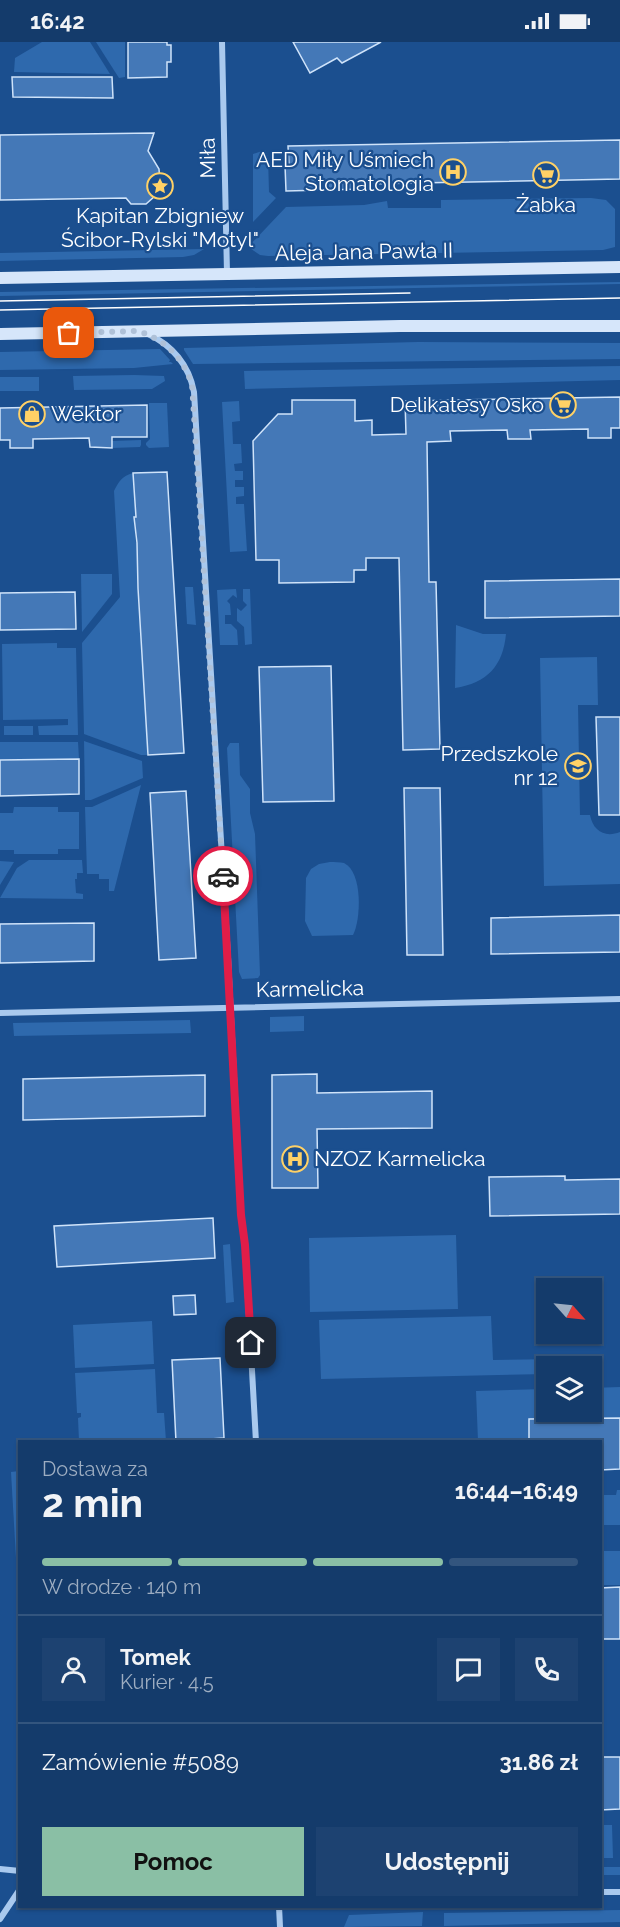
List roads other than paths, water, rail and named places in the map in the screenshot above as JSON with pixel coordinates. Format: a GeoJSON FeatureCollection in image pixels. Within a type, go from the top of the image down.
{"type":"FeatureCollection","features":[{"type":"Feature","properties":{"kind":"main road","name":"Aleja Jana Pawła II"},"geometry":{"type":"LineString","coordinates":[[0,278],[620,267]]}},
{"type":"Feature","properties":{"kind":"main road"},"geometry":{"type":"LineString","coordinates":[[0,334],[400,326],[620,326]]}},
{"type":"Feature","properties":{"kind":"street","name":"Miła"},"geometry":{"type":"LineString","coordinates":[[222,42],[227,273]]}},
{"type":"Feature","properties":{"kind":"street"},"geometry":{"type":"LineString","coordinates":[[138,331],[158,339],[174,351],[189,374],[194,393],[240,1204],[245,1245],[256,1440]]}},
{"type":"Feature","properties":{"kind":"street","name":"Karmelicka"},"geometry":{"type":"LineString","coordinates":[[0,1013],[620,999]]}},
{"type":"Feature","properties":{"kind":"street"},"geometry":{"type":"LineString","coordinates":[[0,1869],[18,1871]]}},
{"type":"Feature","properties":{"kind":"street"},"geometry":{"type":"LineString","coordinates":[[0,1919],[18,1892]]}},
{"type":"Feature","properties":{"kind":"street"},"geometry":{"type":"LineString","coordinates":[[602,1892],[620,1892]]}},
{"type":"Feature","properties":{"kind":"street"},"geometry":{"type":"LineString","coordinates":[[279,1908],[280,1927]]}},
{"type":"Feature","properties":{"kind":"tram line"},"geometry":{"type":"LineString","coordinates":[[0,301],[410,293]]}},
{"type":"Feature","properties":{"kind":"tram line"},"geometry":{"type":"LineString","coordinates":[[0,310],[620,298]]}},
{"type":"Feature","properties":{"kind":"place","name":"AED Miły Uśmiech Stomatologia"},"geometry":{"type":"Point","coordinates":[453,172]}},
{"type":"Feature","properties":{"kind":"place","name":"Żabka"},"geometry":{"type":"Point","coordinates":[546,175]}},
{"type":"Feature","properties":{"kind":"place","name":"Kapitan Zbigniew Ścibor-Rylski \"Motyl\""},"geometry":{"type":"Point","coordinates":[160,186]}},
{"type":"Feature","properties":{"kind":"place","name":"Delikatesy Osko"},"geometry":{"type":"Point","coordinates":[563,405]}},
{"type":"Feature","properties":{"kind":"place","name":"Wektor"},"geometry":{"type":"Point","coordinates":[32,414]}},
{"type":"Feature","properties":{"kind":"place","name":"Przedszkole nr 12"},"geometry":{"type":"Point","coordinates":[578,766]}},
{"type":"Feature","properties":{"kind":"place","name":"NZOZ Karmelicka"},"geometry":{"type":"Point","coordinates":[295,1159]}}]}
